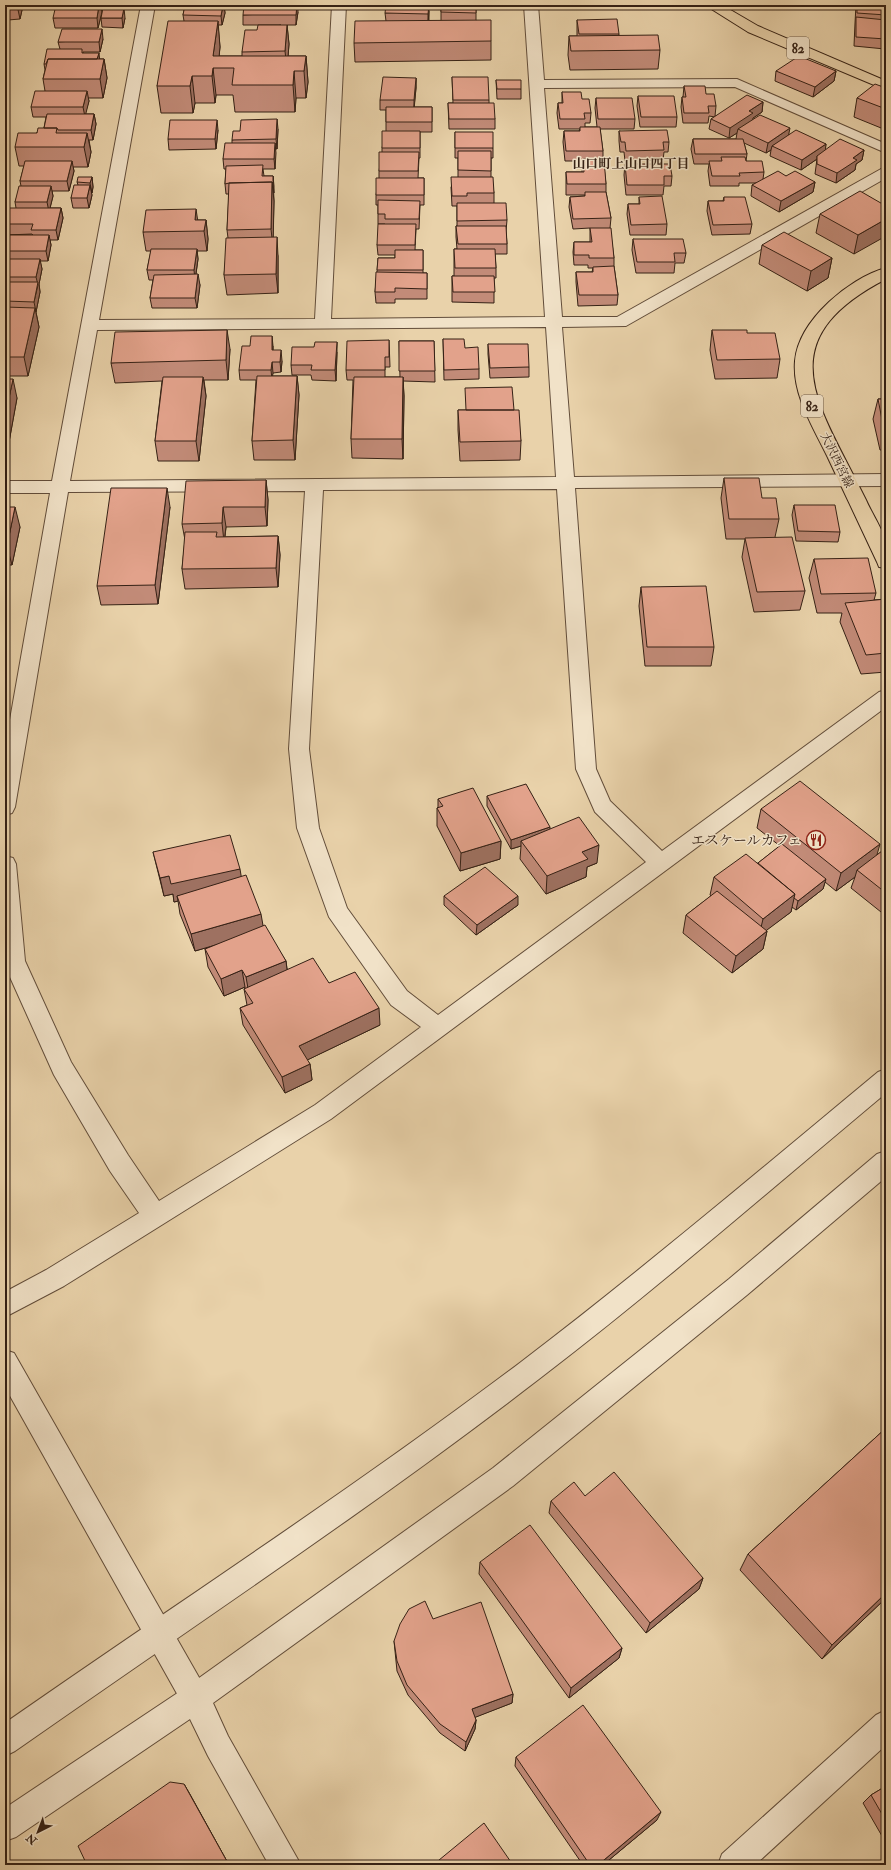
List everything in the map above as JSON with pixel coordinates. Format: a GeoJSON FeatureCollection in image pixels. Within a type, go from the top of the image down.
{"type":"FeatureCollection","features":[{"type":"Feature","properties":{"kind":"main road","name":"82"},"geometry":{"type":"LineString","coordinates":[[712,5],[753,29],[886,86]]}},
{"type":"Feature","properties":{"kind":"main road","name":"大沢西宮線"},"geometry":{"type":"LineString","coordinates":[[886,273],[862,284],[842,298],[826,313],[816,326],[807,345],[804,358],[804,378],[818,421],[886,562]]}},
{"type":"Feature","properties":{"kind":"street"},"geometry":{"type":"LineString","coordinates":[[5,807],[60,487],[148,5]]}},
{"type":"Feature","properties":{"kind":"street"},"geometry":{"type":"LineString","coordinates":[[324,323],[339,5]]}},
{"type":"Feature","properties":{"kind":"street"},"geometry":{"type":"LineString","coordinates":[[531,5],[586,769],[602,806],[661,863]]}},
{"type":"Feature","properties":{"kind":"street"},"geometry":{"type":"LineString","coordinates":[[536,84],[737,83],[886,149]]}},
{"type":"Feature","properties":{"kind":"street"},"geometry":{"type":"LineString","coordinates":[[90,325],[620,322],[886,172]]}},
{"type":"Feature","properties":{"kind":"street"},"geometry":{"type":"LineString","coordinates":[[5,487],[886,480]]}},
{"type":"Feature","properties":{"kind":"street"},"geometry":{"type":"LineString","coordinates":[[314,485],[299,749],[308,828],[338,911],[399,998],[437,1027]]}},
{"type":"Feature","properties":{"kind":"street"},"geometry":{"type":"LineString","coordinates":[[5,1305],[55,1278],[323,1112],[886,697]]}},
{"type":"Feature","properties":{"kind":"street"},"geometry":{"type":"LineString","coordinates":[[5,864],[14,961],[62,1068],[119,1163],[155,1216]]}},
{"type":"Feature","properties":{"kind":"street"},"geometry":{"type":"LineString","coordinates":[[5,1741],[159,1633],[297,1540],[528,1371],[664,1264],[886,1079]]}},
{"type":"Feature","properties":{"kind":"street"},"geometry":{"type":"LineString","coordinates":[[5,1826],[195,1698],[503,1477],[738,1287],[886,1162]]}},
{"type":"Feature","properties":{"kind":"street"},"geometry":{"type":"LineString","coordinates":[[5,1362],[159,1633],[195,1698],[218,1746],[286,1865]]}},
{"type":"Feature","properties":{"kind":"street"},"geometry":{"type":"LineString","coordinates":[[733,1865],[886,1726]]}},
{"type":"Feature","properties":{"kind":"building"},"geometry":{"type":"Polygon","coordinates":[[[56,5],[99,5],[97,18],[53,18],[56,5]]]}},
{"type":"Feature","properties":{"kind":"building"},"geometry":{"type":"Polygon","coordinates":[[[185,5],[223,5],[221,16],[183,15],[185,5]]]}},
{"type":"Feature","properties":{"kind":"building"},"geometry":{"type":"Polygon","coordinates":[[[244,5],[297,5],[296,15],[243,15],[244,5]]]}},
{"type":"Feature","properties":{"kind":"building"},"geometry":{"type":"Polygon","coordinates":[[[386,5],[429,5],[428,14],[385,13],[386,5]]]}},
{"type":"Feature","properties":{"kind":"building"},"geometry":{"type":"Polygon","coordinates":[[[441,5],[476,5],[476,13],[441,12],[441,5]]]}},
{"type":"Feature","properties":{"kind":"building"},"geometry":{"type":"Polygon","coordinates":[[[857,5],[886,5],[886,15],[857,13],[857,5]]]}},
{"type":"Feature","properties":{"kind":"building"},"geometry":{"type":"Polygon","coordinates":[[[103,8],[124,8],[122,18],[101,18],[103,8]]]}},
{"type":"Feature","properties":{"kind":"building"},"geometry":{"type":"Polygon","coordinates":[[[856,17],[886,20],[886,39],[856,37],[856,17]]]}},
{"type":"Feature","properties":{"kind":"building"},"geometry":{"type":"Polygon","coordinates":[[[617,19],[619,34],[579,34],[577,20],[617,19]]]}},
{"type":"Feature","properties":{"kind":"building"},"geometry":{"type":"Polygon","coordinates":[[[491,20],[491,41],[354,43],[355,21],[491,20]]]}},
{"type":"Feature","properties":{"kind":"building"},"geometry":{"type":"Polygon","coordinates":[[[168,21],[218,21],[213,56],[306,56],[304,71],[294,71],[293,85],[232,85],[234,68],[213,68],[212,76],[192,76],[190,86],[157,86],[168,21]]]}},
{"type":"Feature","properties":{"kind":"building"},"geometry":{"type":"Polygon","coordinates":[[[258,25],[287,25],[285,51],[242,52],[245,30],[257,30],[258,25]]]}},
{"type":"Feature","properties":{"kind":"building"},"geometry":{"type":"Polygon","coordinates":[[[62,29],[102,29],[99,42],[58,42],[62,29]]]}},
{"type":"Feature","properties":{"kind":"building"},"geometry":{"type":"Polygon","coordinates":[[[658,35],[660,50],[571,51],[569,36],[658,35]]]}},
{"type":"Feature","properties":{"kind":"building"},"geometry":{"type":"Polygon","coordinates":[[[47,49],[82,49],[82,53],[99,53],[97,59],[48,59],[46,64],[44,64],[47,49]]]}},
{"type":"Feature","properties":{"kind":"building"},"geometry":{"type":"Polygon","coordinates":[[[799,56],[836,71],[815,87],[776,71],[799,56]]]}},
{"type":"Feature","properties":{"kind":"building"},"geometry":{"type":"Polygon","coordinates":[[[48,59],[104,59],[100,79],[43,79],[48,59]]]}},
{"type":"Feature","properties":{"kind":"building"},"geometry":{"type":"Polygon","coordinates":[[[383,77],[416,78],[414,100],[380,100],[383,77]]]}},
{"type":"Feature","properties":{"kind":"building"},"geometry":{"type":"Polygon","coordinates":[[[452,77],[488,77],[489,100],[453,100],[452,77]]]}},
{"type":"Feature","properties":{"kind":"building"},"geometry":{"type":"Polygon","coordinates":[[[496,80],[521,80],[521,89],[497,89],[496,80]]]}},
{"type":"Feature","properties":{"kind":"building"},"geometry":{"type":"Polygon","coordinates":[[[875,84],[886,88],[886,109],[857,98],[875,84]]]}},
{"type":"Feature","properties":{"kind":"building"},"geometry":{"type":"Polygon","coordinates":[[[684,86],[705,86],[706,94],[714,94],[716,106],[708,106],[709,113],[684,113],[682,97],[686,97],[684,86]]]}},
{"type":"Feature","properties":{"kind":"building"},"geometry":{"type":"Polygon","coordinates":[[[35,91],[87,91],[83,107],[31,107],[35,91]]]}},
{"type":"Feature","properties":{"kind":"building"},"geometry":{"type":"Polygon","coordinates":[[[562,92],[581,92],[582,99],[589,99],[591,113],[584,113],[585,119],[560,119],[558,103],[563,103],[562,92]]]}},
{"type":"Feature","properties":{"kind":"building"},"geometry":{"type":"Polygon","coordinates":[[[747,95],[763,102],[749,111],[753,113],[730,128],[711,119],[747,95]]]}},
{"type":"Feature","properties":{"kind":"building"},"geometry":{"type":"Polygon","coordinates":[[[638,96],[674,96],[677,117],[641,117],[638,96]]]}},
{"type":"Feature","properties":{"kind":"building"},"geometry":{"type":"Polygon","coordinates":[[[596,98],[632,98],[635,119],[598,119],[596,98]]]}},
{"type":"Feature","properties":{"kind":"building"},"geometry":{"type":"Polygon","coordinates":[[[448,103],[494,103],[495,119],[449,119],[448,103]]]}},
{"type":"Feature","properties":{"kind":"building"},"geometry":{"type":"Polygon","coordinates":[[[386,107],[432,107],[432,122],[386,122],[386,107]]]}},
{"type":"Feature","properties":{"kind":"building"},"geometry":{"type":"Polygon","coordinates":[[[47,114],[94,114],[91,130],[58,130],[57,128],[44,128],[47,114]]]}},
{"type":"Feature","properties":{"kind":"building"},"geometry":{"type":"Polygon","coordinates":[[[760,115],[790,128],[768,143],[738,129],[760,115]]]}},
{"type":"Feature","properties":{"kind":"building"},"geometry":{"type":"Polygon","coordinates":[[[277,119],[276,139],[232,140],[233,131],[240,131],[241,120],[277,119]]]}},
{"type":"Feature","properties":{"kind":"building"},"geometry":{"type":"Polygon","coordinates":[[[170,120],[217,120],[215,139],[168,139],[170,120]]]}},
{"type":"Feature","properties":{"kind":"building"},"geometry":{"type":"Polygon","coordinates":[[[580,127],[600,127],[603,151],[566,151],[564,131],[580,131],[580,127]]]}},
{"type":"Feature","properties":{"kind":"building"},"geometry":{"type":"Polygon","coordinates":[[[38,128],[57,128],[56,133],[87,133],[84,147],[15,147],[18,133],[37,133],[38,128]]]}},
{"type":"Feature","properties":{"kind":"building"},"geometry":{"type":"Polygon","coordinates":[[[667,130],[669,142],[663,142],[664,150],[626,151],[625,142],[621,142],[619,131],[667,130]]]}},
{"type":"Feature","properties":{"kind":"building"},"geometry":{"type":"Polygon","coordinates":[[[796,130],[826,144],[802,160],[772,146],[796,130]]]}},
{"type":"Feature","properties":{"kind":"building"},"geometry":{"type":"Polygon","coordinates":[[[382,131],[420,131],[420,148],[382,148],[382,131]]]}},
{"type":"Feature","properties":{"kind":"building"},"geometry":{"type":"Polygon","coordinates":[[[455,132],[493,132],[493,148],[455,148],[455,132]]]}},
{"type":"Feature","properties":{"kind":"building"},"geometry":{"type":"Polygon","coordinates":[[[693,139],[743,139],[747,154],[695,154],[693,139]]]}},
{"type":"Feature","properties":{"kind":"building"},"geometry":{"type":"Polygon","coordinates":[[[840,139],[864,150],[853,158],[857,160],[837,173],[817,164],[817,156],[840,139]]]}},
{"type":"Feature","properties":{"kind":"building"},"geometry":{"type":"Polygon","coordinates":[[[225,143],[275,143],[274,159],[223,159],[225,143]]]}},
{"type":"Feature","properties":{"kind":"building"},"geometry":{"type":"Polygon","coordinates":[[[458,151],[491,151],[491,171],[458,170],[458,151]]]}},
{"type":"Feature","properties":{"kind":"building"},"geometry":{"type":"Polygon","coordinates":[[[379,152],[419,152],[418,171],[379,171],[379,152]]]}},
{"type":"Feature","properties":{"kind":"building"},"geometry":{"type":"Polygon","coordinates":[[[721,157],[745,157],[746,161],[762,161],[764,172],[739,173],[740,176],[712,176],[709,161],[722,161],[721,157]]]}},
{"type":"Feature","properties":{"kind":"building"},"geometry":{"type":"Polygon","coordinates":[[[583,159],[604,159],[606,184],[567,184],[566,172],[584,172],[583,159]]]}},
{"type":"Feature","properties":{"kind":"building"},"geometry":{"type":"Polygon","coordinates":[[[25,161],[72,161],[67,181],[20,181],[25,161]]]}},
{"type":"Feature","properties":{"kind":"building"},"geometry":{"type":"Polygon","coordinates":[[[625,164],[670,164],[672,176],[664,176],[664,185],[627,185],[625,164]]]}},
{"type":"Feature","properties":{"kind":"building"},"geometry":{"type":"Polygon","coordinates":[[[263,165],[262,176],[273,176],[273,183],[225,184],[226,166],[263,165]]]}},
{"type":"Feature","properties":{"kind":"building"},"geometry":{"type":"Polygon","coordinates":[[[778,171],[786,176],[795,171],[815,182],[781,201],[752,185],[778,171]]]}},
{"type":"Feature","properties":{"kind":"building"},"geometry":{"type":"Polygon","coordinates":[[[78,177],[92,177],[90,183],[77,182],[78,177]]]}},
{"type":"Feature","properties":{"kind":"building"},"geometry":{"type":"Polygon","coordinates":[[[451,177],[493,177],[494,193],[467,193],[467,196],[452,196],[451,177]]]}},
{"type":"Feature","properties":{"kind":"building"},"geometry":{"type":"Polygon","coordinates":[[[376,178],[424,178],[424,195],[376,195],[376,178]]]}},
{"type":"Feature","properties":{"kind":"building"},"geometry":{"type":"Polygon","coordinates":[[[272,182],[271,229],[227,230],[229,183],[272,182]]]}},
{"type":"Feature","properties":{"kind":"building"},"geometry":{"type":"Polygon","coordinates":[[[74,185],[90,185],[87,198],[71,198],[74,185]]]}},
{"type":"Feature","properties":{"kind":"building"},"geometry":{"type":"Polygon","coordinates":[[[19,186],[51,186],[47,202],[15,202],[19,186]]]}},
{"type":"Feature","properties":{"kind":"building"},"geometry":{"type":"Polygon","coordinates":[[[860,191],[886,206],[886,219],[858,235],[820,214],[860,191]]]}},
{"type":"Feature","properties":{"kind":"building"},"geometry":{"type":"Polygon","coordinates":[[[585,192],[606,192],[611,218],[573,219],[570,197],[585,196],[585,192]]]}},
{"type":"Feature","properties":{"kind":"building"},"geometry":{"type":"Polygon","coordinates":[[[662,196],[667,224],[631,225],[628,204],[640,204],[639,197],[662,196]]]}},
{"type":"Feature","properties":{"kind":"building"},"geometry":{"type":"Polygon","coordinates":[[[724,197],[745,197],[752,224],[713,225],[708,201],[724,201],[724,197]]]}},
{"type":"Feature","properties":{"kind":"building"},"geometry":{"type":"Polygon","coordinates":[[[378,200],[420,201],[419,219],[385,219],[385,214],[378,214],[378,200]]]}},
{"type":"Feature","properties":{"kind":"building"},"geometry":{"type":"Polygon","coordinates":[[[457,203],[506,203],[507,220],[457,221],[457,203]]]}},
{"type":"Feature","properties":{"kind":"building"},"geometry":{"type":"Polygon","coordinates":[[[8,208],[61,208],[56,230],[31,230],[33,224],[5,224],[8,208]]]}},
{"type":"Feature","properties":{"kind":"building"},"geometry":{"type":"Polygon","coordinates":[[[196,209],[195,220],[206,220],[204,231],[143,232],[146,210],[196,209]]]}},
{"type":"Feature","properties":{"kind":"building"},"geometry":{"type":"Polygon","coordinates":[[[378,224],[416,224],[415,245],[377,245],[378,224]]]}},
{"type":"Feature","properties":{"kind":"building"},"geometry":{"type":"Polygon","coordinates":[[[456,226],[506,226],[507,244],[458,244],[456,226]]]}},
{"type":"Feature","properties":{"kind":"building"},"geometry":{"type":"Polygon","coordinates":[[[590,228],[611,228],[614,258],[589,258],[589,255],[574,255],[574,242],[592,242],[590,228]]]}},
{"type":"Feature","properties":{"kind":"building"},"geometry":{"type":"Polygon","coordinates":[[[784,232],[832,258],[811,271],[762,245],[784,232]]]}},
{"type":"Feature","properties":{"kind":"building"},"geometry":{"type":"Polygon","coordinates":[[[5,235],[49,235],[46,251],[5,251],[5,235]]]}},
{"type":"Feature","properties":{"kind":"building"},"geometry":{"type":"Polygon","coordinates":[[[277,237],[276,274],[224,275],[226,238],[277,237]]]}},
{"type":"Feature","properties":{"kind":"building"},"geometry":{"type":"Polygon","coordinates":[[[633,239],[683,239],[686,253],[674,253],[675,262],[637,262],[633,239]]]}},
{"type":"Feature","properties":{"kind":"building"},"geometry":{"type":"Polygon","coordinates":[[[151,249],[197,249],[194,270],[147,270],[151,249]]]}},
{"type":"Feature","properties":{"kind":"building"},"geometry":{"type":"Polygon","coordinates":[[[454,249],[495,249],[496,268],[455,268],[454,249]]]}},
{"type":"Feature","properties":{"kind":"building"},"geometry":{"type":"Polygon","coordinates":[[[395,250],[423,250],[423,270],[377,270],[378,258],[395,258],[395,250]]]}},
{"type":"Feature","properties":{"kind":"building"},"geometry":{"type":"Polygon","coordinates":[[[5,259],[40,259],[36,277],[5,277],[5,259]]]}},
{"type":"Feature","properties":{"kind":"building"},"geometry":{"type":"Polygon","coordinates":[[[614,266],[618,295],[579,295],[576,272],[593,272],[593,267],[614,266]]]}},
{"type":"Feature","properties":{"kind":"building"},"geometry":{"type":"Polygon","coordinates":[[[376,272],[427,273],[427,289],[395,288],[395,292],[375,292],[376,272]]]}},
{"type":"Feature","properties":{"kind":"building"},"geometry":{"type":"Polygon","coordinates":[[[198,274],[195,298],[150,298],[154,275],[198,274]]]}},
{"type":"Feature","properties":{"kind":"building"},"geometry":{"type":"Polygon","coordinates":[[[452,276],[494,276],[495,292],[453,292],[452,276]]]}},
{"type":"Feature","properties":{"kind":"building"},"geometry":{"type":"Polygon","coordinates":[[[5,282],[38,282],[34,302],[5,301],[5,282]]]}},
{"type":"Feature","properties":{"kind":"building"},"geometry":{"type":"Polygon","coordinates":[[[5,307],[35,308],[24,357],[5,357],[5,307]]]}},
{"type":"Feature","properties":{"kind":"building"},"geometry":{"type":"Polygon","coordinates":[[[227,330],[226,360],[111,363],[115,332],[227,330]]]}},
{"type":"Feature","properties":{"kind":"building"},"geometry":{"type":"Polygon","coordinates":[[[712,330],[747,330],[747,333],[775,333],[780,359],[717,360],[712,330]]]}},
{"type":"Feature","properties":{"kind":"building"},"geometry":{"type":"Polygon","coordinates":[[[251,336],[272,336],[272,350],[281,350],[280,362],[272,362],[271,370],[239,370],[242,346],[250,346],[251,336]]]}},
{"type":"Feature","properties":{"kind":"building"},"geometry":{"type":"Polygon","coordinates":[[[443,339],[464,339],[465,348],[478,347],[479,369],[444,370],[443,339]]]}},
{"type":"Feature","properties":{"kind":"building"},"geometry":{"type":"Polygon","coordinates":[[[389,340],[389,357],[385,357],[385,370],[346,370],[347,341],[389,340]]]}},
{"type":"Feature","properties":{"kind":"building"},"geometry":{"type":"Polygon","coordinates":[[[399,341],[434,341],[435,371],[399,371],[399,341]]]}},
{"type":"Feature","properties":{"kind":"building"},"geometry":{"type":"Polygon","coordinates":[[[315,342],[337,342],[335,370],[311,370],[312,365],[291,365],[292,347],[314,347],[315,342]]]}},
{"type":"Feature","properties":{"kind":"building"},"geometry":{"type":"Polygon","coordinates":[[[488,344],[528,344],[529,367],[490,368],[488,344]]]}},
{"type":"Feature","properties":{"kind":"building"},"geometry":{"type":"Polygon","coordinates":[[[257,376],[297,376],[293,440],[252,441],[257,376]]]}},
{"type":"Feature","properties":{"kind":"building"},"geometry":{"type":"Polygon","coordinates":[[[163,377],[203,377],[196,441],[155,441],[163,377]]]}},
{"type":"Feature","properties":{"kind":"building"},"geometry":{"type":"Polygon","coordinates":[[[354,377],[403,377],[402,439],[351,439],[354,377]]]}},
{"type":"Feature","properties":{"kind":"building"},"geometry":{"type":"Polygon","coordinates":[[[5,379],[13,379],[5,417],[5,379]]]}},
{"type":"Feature","properties":{"kind":"building"},"geometry":{"type":"Polygon","coordinates":[[[512,387],[514,410],[466,410],[465,388],[512,387]]]}},
{"type":"Feature","properties":{"kind":"building"},"geometry":{"type":"Polygon","coordinates":[[[878,399],[886,399],[886,430],[884,430],[878,399]]]}},
{"type":"Feature","properties":{"kind":"building"},"geometry":{"type":"Polygon","coordinates":[[[458,410],[519,410],[521,441],[460,442],[458,410]]]}},
{"type":"Feature","properties":{"kind":"building"},"geometry":{"type":"Polygon","coordinates":[[[724,478],[759,478],[762,498],[776,498],[779,519],[729,519],[724,478]]]}},
{"type":"Feature","properties":{"kind":"building"},"geometry":{"type":"Polygon","coordinates":[[[266,480],[265,507],[223,507],[222,523],[182,524],[186,481],[266,480]]]}},
{"type":"Feature","properties":{"kind":"building"},"geometry":{"type":"Polygon","coordinates":[[[111,488],[167,488],[155,585],[97,586],[111,488]]]}},
{"type":"Feature","properties":{"kind":"building"},"geometry":{"type":"Polygon","coordinates":[[[794,505],[835,505],[840,532],[798,531],[794,505]]]}},
{"type":"Feature","properties":{"kind":"building"},"geometry":{"type":"Polygon","coordinates":[[[5,507],[15,507],[7,546],[5,546],[5,507]]]}},
{"type":"Feature","properties":{"kind":"building"},"geometry":{"type":"Polygon","coordinates":[[[185,532],[217,532],[216,537],[278,536],[276,568],[182,569],[185,532]]]}},
{"type":"Feature","properties":{"kind":"building"},"geometry":{"type":"Polygon","coordinates":[[[792,537],[805,591],[757,592],[745,538],[792,537]]]}},
{"type":"Feature","properties":{"kind":"building"},"geometry":{"type":"Polygon","coordinates":[[[868,558],[876,593],[821,594],[814,559],[868,558]]]}},
{"type":"Feature","properties":{"kind":"building"},"geometry":{"type":"Polygon","coordinates":[[[706,586],[714,647],[647,647],[641,587],[706,586]]]}},
{"type":"Feature","properties":{"kind":"building"},"geometry":{"type":"Polygon","coordinates":[[[886,599],[886,653],[866,655],[845,603],[886,599]]]}},
{"type":"Feature","properties":{"kind":"building"},"geometry":{"type":"Polygon","coordinates":[[[800,781],[880,844],[841,873],[761,809],[800,781]]]}},
{"type":"Feature","properties":{"kind":"building"},"geometry":{"type":"Polygon","coordinates":[[[526,784],[550,827],[511,840],[487,796],[526,784]]]}},
{"type":"Feature","properties":{"kind":"building"},"geometry":{"type":"Polygon","coordinates":[[[473,788],[501,841],[461,853],[437,808],[443,806],[438,799],[473,788]]]}},
{"type":"Feature","properties":{"kind":"building"},"geometry":{"type":"Polygon","coordinates":[[[579,817],[599,845],[582,852],[588,859],[547,876],[521,841],[579,817]]]}},
{"type":"Feature","properties":{"kind":"building"},"geometry":{"type":"Polygon","coordinates":[[[230,835],[240,869],[171,884],[169,876],[160,878],[153,852],[230,835]]]}},
{"type":"Feature","properties":{"kind":"building"},"geometry":{"type":"Polygon","coordinates":[[[782,844],[826,879],[798,901],[794,898],[795,894],[758,863],[782,844]]]}},
{"type":"Feature","properties":{"kind":"building"},"geometry":{"type":"Polygon","coordinates":[[[886,848],[886,893],[857,870],[886,848]]]}},
{"type":"Feature","properties":{"kind":"building"},"geometry":{"type":"Polygon","coordinates":[[[746,854],[795,894],[763,919],[714,877],[746,854]]]}},
{"type":"Feature","properties":{"kind":"building"},"geometry":{"type":"Polygon","coordinates":[[[485,867],[518,896],[477,925],[444,896],[485,867]]]}},
{"type":"Feature","properties":{"kind":"building"},"geometry":{"type":"Polygon","coordinates":[[[246,875],[261,914],[191,934],[177,896],[246,875]]]}},
{"type":"Feature","properties":{"kind":"building"},"geometry":{"type":"Polygon","coordinates":[[[717,891],[767,931],[736,956],[686,915],[717,891]]]}},
{"type":"Feature","properties":{"kind":"building"},"geometry":{"type":"Polygon","coordinates":[[[265,925],[286,961],[246,977],[242,970],[221,979],[205,949],[265,925]]]}},
{"type":"Feature","properties":{"kind":"building"},"geometry":{"type":"Polygon","coordinates":[[[313,958],[329,983],[355,972],[379,1008],[299,1046],[310,1064],[282,1077],[240,1008],[253,1003],[244,989],[313,958]]]}},
{"type":"Feature","properties":{"kind":"building"},"geometry":{"type":"Polygon","coordinates":[[[886,1428],[886,1593],[832,1645],[748,1554],[886,1428]]]}},
{"type":"Feature","properties":{"kind":"building"},"geometry":{"type":"Polygon","coordinates":[[[614,1472],[703,1578],[650,1623],[551,1501],[574,1482],[585,1496],[614,1472]]]}},
{"type":"Feature","properties":{"kind":"building"},"geometry":{"type":"Polygon","coordinates":[[[530,1525],[622,1648],[571,1688],[480,1562],[530,1525]]]}},
{"type":"Feature","properties":{"kind":"building"},"geometry":{"type":"Polygon","coordinates":[[[425,1601],[433,1619],[481,1602],[513,1694],[472,1709],[476,1720],[466,1742],[440,1724],[407,1685],[397,1661],[394,1641],[400,1624],[409,1609],[425,1601]]]}},
{"type":"Feature","properties":{"kind":"building"},"geometry":{"type":"Polygon","coordinates":[[[583,1705],[661,1812],[598,1865],[590,1865],[516,1757],[583,1705]]]}},
{"type":"Feature","properties":{"kind":"building"},"geometry":{"type":"Polygon","coordinates":[[[170,1782],[184,1784],[229,1865],[87,1865],[78,1846],[170,1782]]]}},
{"type":"Feature","properties":{"kind":"building"},"geometry":{"type":"Polygon","coordinates":[[[886,1786],[886,1821],[871,1795],[886,1786]]]}},
{"type":"Feature","properties":{"kind":"building"},"geometry":{"type":"Polygon","coordinates":[[[484,1823],[513,1865],[433,1865],[484,1823]]]}},
{"type":"Feature","properties":{"kind":"place","name":"エスケールカフェ"},"geometry":{"type":"Point","coordinates":[816,840]}},
{"type":"Feature","properties":{"kind":"district","name":"山口町上山口四丁目"},"geometry":{"type":"Point","coordinates":[631,163]}}]}
